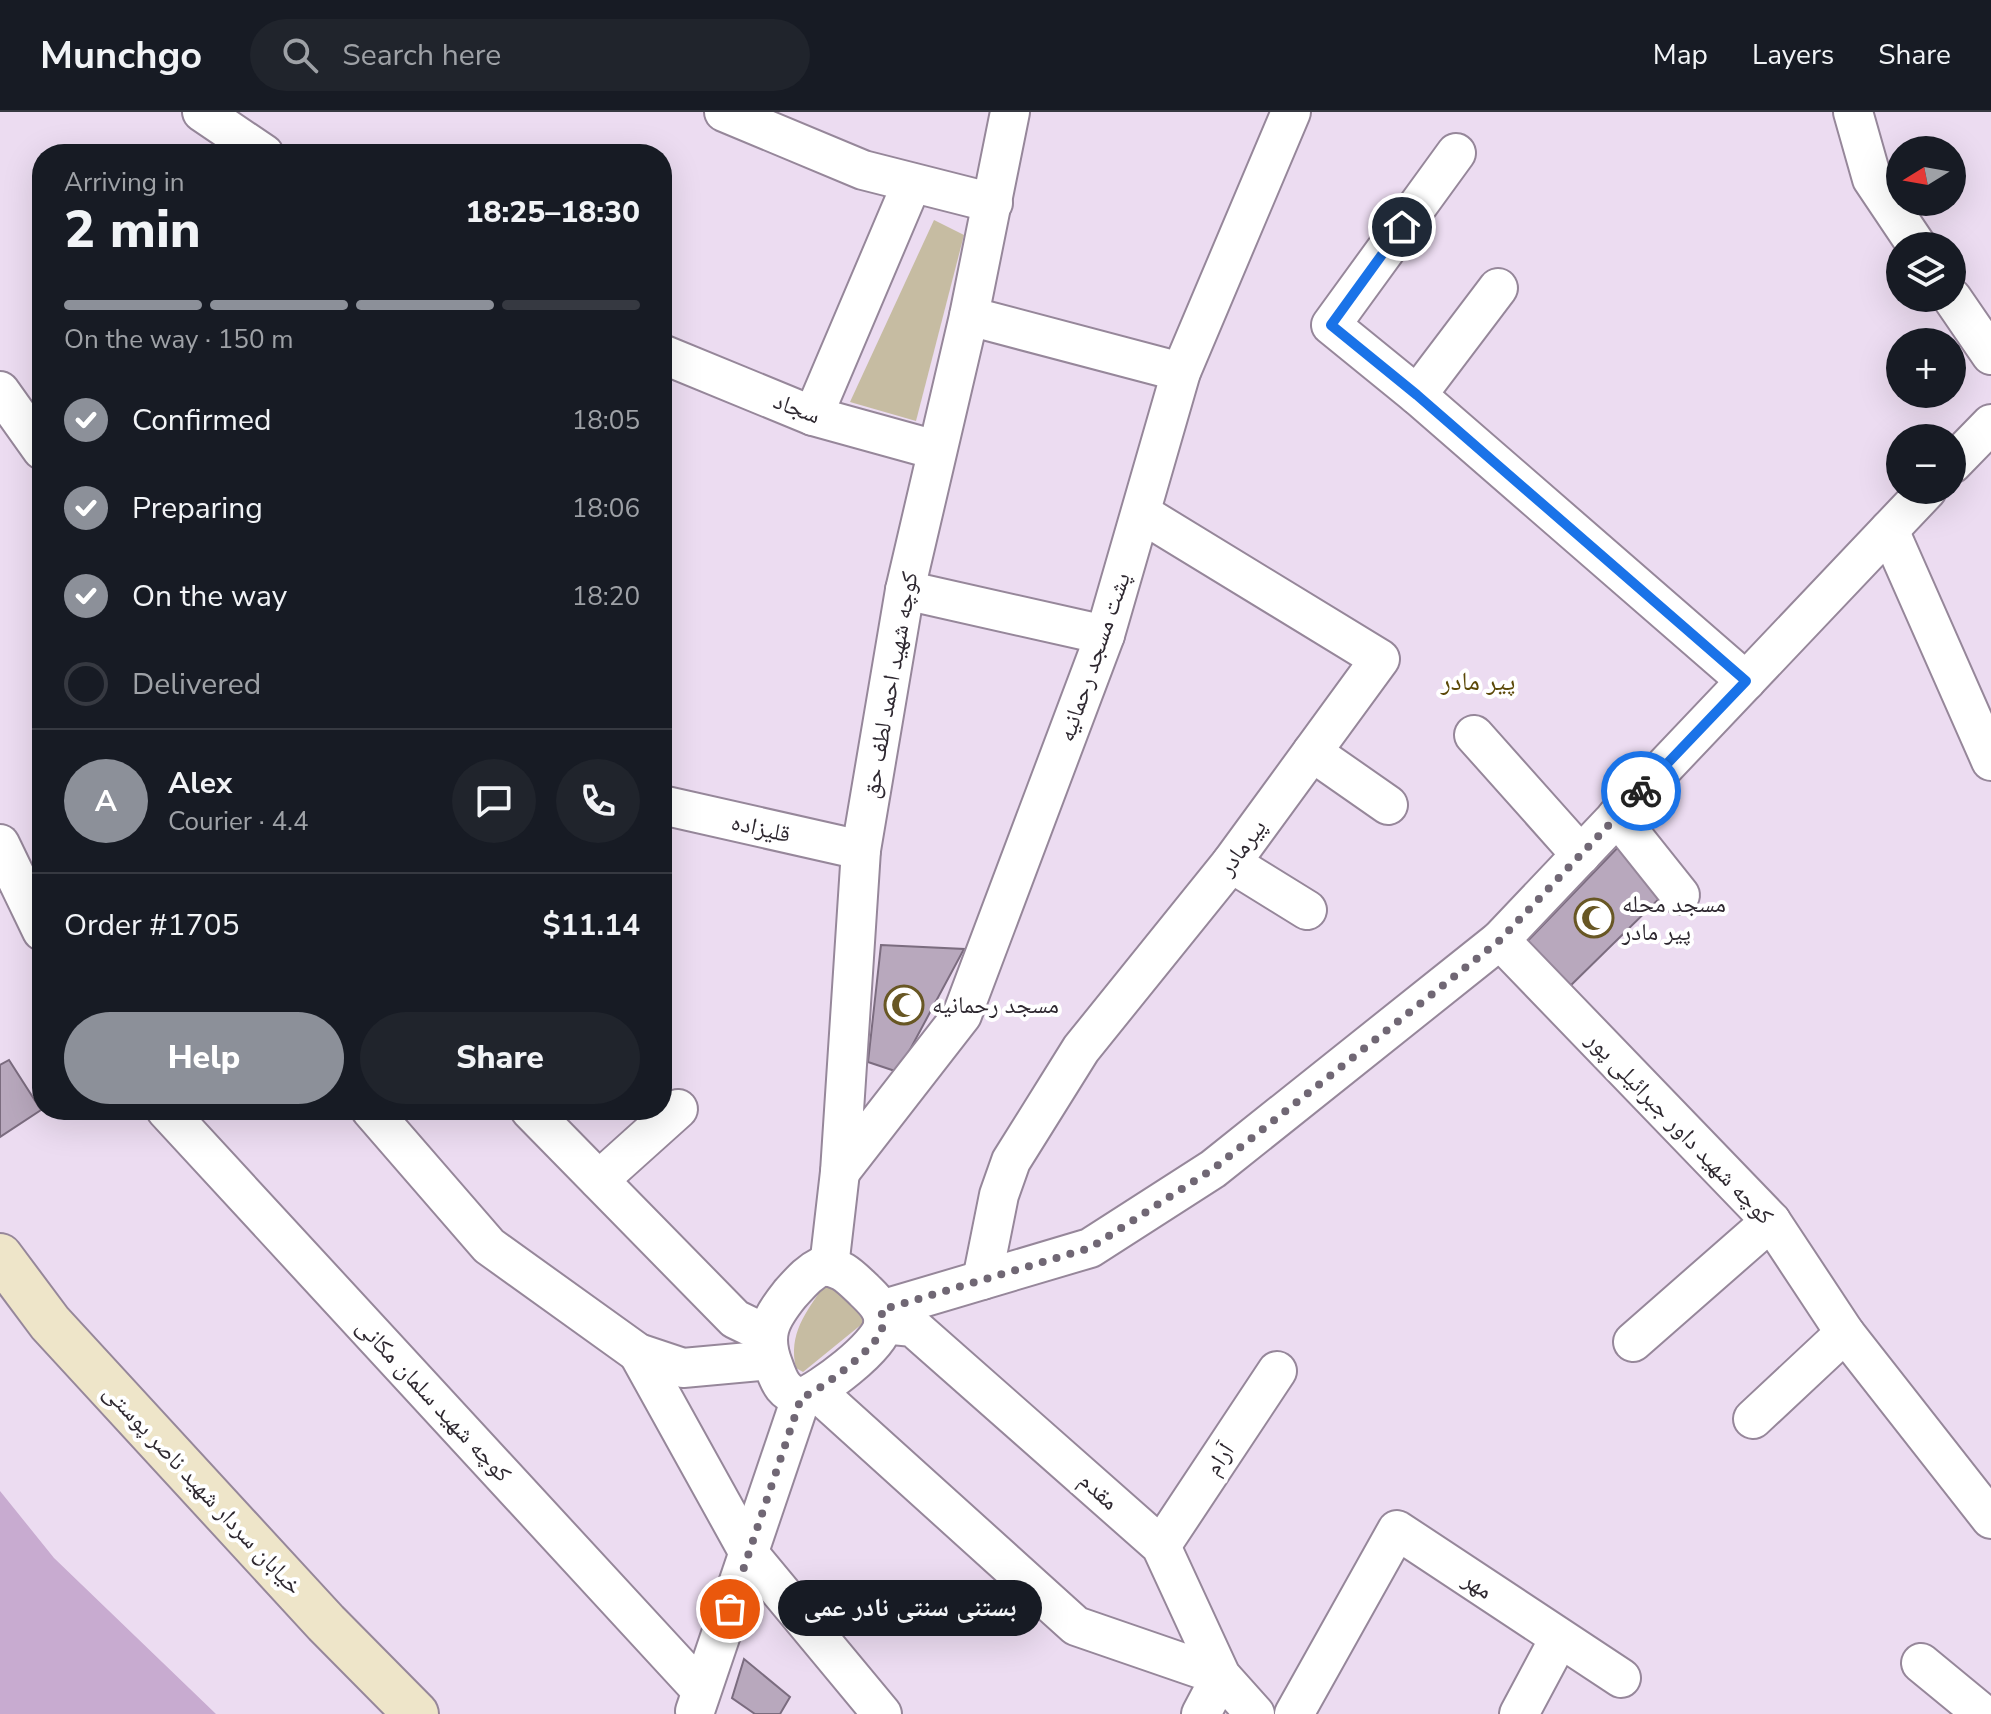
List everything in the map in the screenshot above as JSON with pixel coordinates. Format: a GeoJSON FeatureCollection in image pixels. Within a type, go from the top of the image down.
{"type":"FeatureCollection","features":[{"type":"Feature","properties":{"kind":"main road","name":"خیابان سردار شهید ناصر پوستی"},"geometry":{"type":"LineString","coordinates":[[0,1256],[50,1323],[315,1612],[416,1714]]}},
{"type":"Feature","properties":{"kind":"street"},"geometry":{"type":"LineString","coordinates":[[202,112],[249,144]]}},
{"type":"Feature","properties":{"kind":"street"},"geometry":{"type":"LineString","coordinates":[[724,112],[777,122],[863,170],[993,203]]}},
{"type":"Feature","properties":{"kind":"street","name":"کوچه شهید احمد لطف حق"},"geometry":{"type":"LineString","coordinates":[[829,1267],[840,1172],[861,850],[905,590],[969,316],[1010,112]]}},
{"type":"Feature","properties":{"kind":"street","name":"پشت مسجد رحمانیه"},"geometry":{"type":"LineString","coordinates":[[840,1172],[962,1015],[1105,635],[1181,372],[1291,112]]}},
{"type":"Feature","properties":{"kind":"street"},"geometry":{"type":"LineString","coordinates":[[1853,112],[1872,179],[1908,232]]}},
{"type":"Feature","properties":{"kind":"street"},"geometry":{"type":"LineString","coordinates":[[1456,153],[1331,325],[1417,395],[1746,681]]}},
{"type":"Feature","properties":{"kind":"street"},"geometry":{"type":"LineString","coordinates":[[813,416],[912,183]]}},
{"type":"Feature","properties":{"kind":"street"},"geometry":{"type":"LineString","coordinates":[[1417,395],[1498,288]]}},
{"type":"Feature","properties":{"kind":"street"},"geometry":{"type":"LineString","coordinates":[[1962,312],[1991,355]]}},
{"type":"Feature","properties":{"kind":"street"},"geometry":{"type":"LineString","coordinates":[[969,316],[1181,372]]}},
{"type":"Feature","properties":{"kind":"street","name":"سجاد"},"geometry":{"type":"LineString","coordinates":[[672,358],[813,416],[936,450]]}},
{"type":"Feature","properties":{"kind":"street"},"geometry":{"type":"LineString","coordinates":[[0,391],[32,436]]}},
{"type":"Feature","properties":{"kind":"street"},"geometry":{"type":"LineString","coordinates":[[1966,450],[1991,424]]}},
{"type":"Feature","properties":{"kind":"street"},"geometry":{"type":"LineString","coordinates":[[882,1317],[982,1280],[1090,1248],[1213,1169],[1500,940],[1914,504]]}},
{"type":"Feature","properties":{"kind":"street","name":"پیرمادر"},"geometry":{"type":"LineString","coordinates":[[982,1280],[999,1195],[1011,1161],[1081,1049],[1231,863],[1380,659],[1141,513]]}},
{"type":"Feature","properties":{"kind":"street"},"geometry":{"type":"LineString","coordinates":[[1889,530],[1991,761]]}},
{"type":"Feature","properties":{"kind":"street"},"geometry":{"type":"LineString","coordinates":[[905,590],[1105,635]]}},
{"type":"Feature","properties":{"kind":"street"},"geometry":{"type":"LineString","coordinates":[[1474,735],[1581,855]]}},
{"type":"Feature","properties":{"kind":"street"},"geometry":{"type":"LineString","coordinates":[[1312,752],[1388,805]]}},
{"type":"Feature","properties":{"kind":"street","name":"قلیزاده"},"geometry":{"type":"LineString","coordinates":[[672,807],[861,850]]}},
{"type":"Feature","properties":{"kind":"street"},"geometry":{"type":"LineString","coordinates":[[1617,816],[1680,895]]}},
{"type":"Feature","properties":{"kind":"street"},"geometry":{"type":"LineString","coordinates":[[0,844],[32,910]]}},
{"type":"Feature","properties":{"kind":"street"},"geometry":{"type":"LineString","coordinates":[[1231,863],[1307,910]]}},
{"type":"Feature","properties":{"kind":"street","name":"کوچه شهید داور جبرائیلی پور"},"geometry":{"type":"LineString","coordinates":[[1500,940],[1771,1221],[1845,1333],[1991,1519]]}},
{"type":"Feature","properties":{"kind":"street"},"geometry":{"type":"LineString","coordinates":[[672,1114],[678,1109]]}},
{"type":"Feature","properties":{"kind":"street","name":"کوچه شهید سلمان مکانی"},"geometry":{"type":"LineString","coordinates":[[175,1120],[698,1702]]}},
{"type":"Feature","properties":{"kind":"street"},"geometry":{"type":"LineString","coordinates":[[380,1120],[489,1246],[638,1353],[683,1368],[769,1347]]}},
{"type":"Feature","properties":{"kind":"street"},"geometry":{"type":"LineString","coordinates":[[540,1120],[735,1319],[769,1347]]}},
{"type":"Feature","properties":{"kind":"street"},"geometry":{"type":"LineString","coordinates":[[599,1180],[666,1120]]}},
{"type":"Feature","properties":{"kind":"street"},"geometry":{"type":"LineString","coordinates":[[1633,1342],[1771,1221]]}},
{"type":"Feature","properties":{"kind":"street"},"geometry":{"type":"LineString","coordinates":[[698,1702],[809,1395],[879,1335],[882,1317],[846,1272],[822,1266],[808,1273],[772,1316],[769,1347],[786,1393],[809,1395],[1076,1626],[1221,1676],[1201,1714]]}},
{"type":"Feature","properties":{"kind":"street","name":"مقدم"},"geometry":{"type":"LineString","coordinates":[[882,1317],[913,1327],[1161,1546],[1221,1676],[1255,1714]]}},
{"type":"Feature","properties":{"kind":"street"},"geometry":{"type":"LineString","coordinates":[[1753,1419],[1845,1333]]}},
{"type":"Feature","properties":{"kind":"street"},"geometry":{"type":"LineString","coordinates":[[638,1353],[750,1555],[882,1714]]}},
{"type":"Feature","properties":{"kind":"street","name":"آرام"},"geometry":{"type":"LineString","coordinates":[[1161,1546],[1277,1371]]}},
{"type":"Feature","properties":{"kind":"street","name":"مهر"},"geometry":{"type":"LineString","coordinates":[[1294,1714],[1397,1530],[1621,1678]]}},
{"type":"Feature","properties":{"kind":"street"},"geometry":{"type":"LineString","coordinates":[[1519,1714],[1559,1639]]}},
{"type":"Feature","properties":{"kind":"street"},"geometry":{"type":"LineString","coordinates":[[1921,1663],[1983,1714]]}},
{"type":"Feature","properties":{"kind":"shaded area"},"geometry":{"type":"Polygon","coordinates":[[[934,220],[964,235],[916,421],[850,402],[934,220]]]}},
{"type":"Feature","properties":{"kind":"shaded area"},"geometry":{"type":"Polygon","coordinates":[[[835,1284],[862,1317],[862,1324],[803,1372],[796,1368],[794,1356],[800,1324],[824,1286],[835,1284]]]}},
{"type":"Feature","properties":{"kind":"shaded area"},"geometry":{"type":"Polygon","coordinates":[[[0,1491],[54,1558],[216,1714],[0,1714],[0,1491]]]}},
{"type":"Feature","properties":{"kind":"building","name":"مسجد محله پیر مادر"},"geometry":{"type":"Polygon","coordinates":[[[1626,839],[1668,890],[1564,992],[1522,947],[1626,839]]]}},
{"type":"Feature","properties":{"kind":"building","name":"مسجد رحمانیه"},"geometry":{"type":"Polygon","coordinates":[[[881,945],[964,949],[898,1072],[868,1062],[881,945]]]}},
{"type":"Feature","properties":{"kind":"building"},"geometry":{"type":"Polygon","coordinates":[[[9,1060],[32,1096],[32,1116],[0,1137],[0,1065],[9,1060]]]}},
{"type":"Feature","properties":{"kind":"building"},"geometry":{"type":"Polygon","coordinates":[[[744,1659],[790,1697],[780,1714],[755,1714],[732,1698],[744,1659]]]}},
{"type":"Feature","properties":{"kind":"way so far"},"geometry":{"type":"LineString","coordinates":[[730,1609],[801,1398],[817,1392],[871,1345],[883,1324],[881,1310],[1090,1248],[1213,1169],[1500,940],[1641,791]]}},
{"type":"Feature","properties":{"kind":"place","name":"مسجد محله پیر مادر"},"geometry":{"type":"Point","coordinates":[1594,918]}},
{"type":"Feature","properties":{"kind":"place","name":"مسجد رحمانیه"},"geometry":{"type":"Point","coordinates":[904,1005]}},
{"type":"Feature","properties":{"kind":"place","name":"بستنی سنتی نادر عمی"},"geometry":{"type":"Point","coordinates":[730,1609]}},
{"type":"Feature","properties":{"kind":"district","name":"پیر مادر"},"geometry":{"type":"Point","coordinates":[1478,681]}},
{"type":"Feature","properties":{"kind":"route"},"geometry":{"type":"LineString","coordinates":[[1402,227],[1331,325],[1417,395],[1746,681],[1641,791]]}}]}
